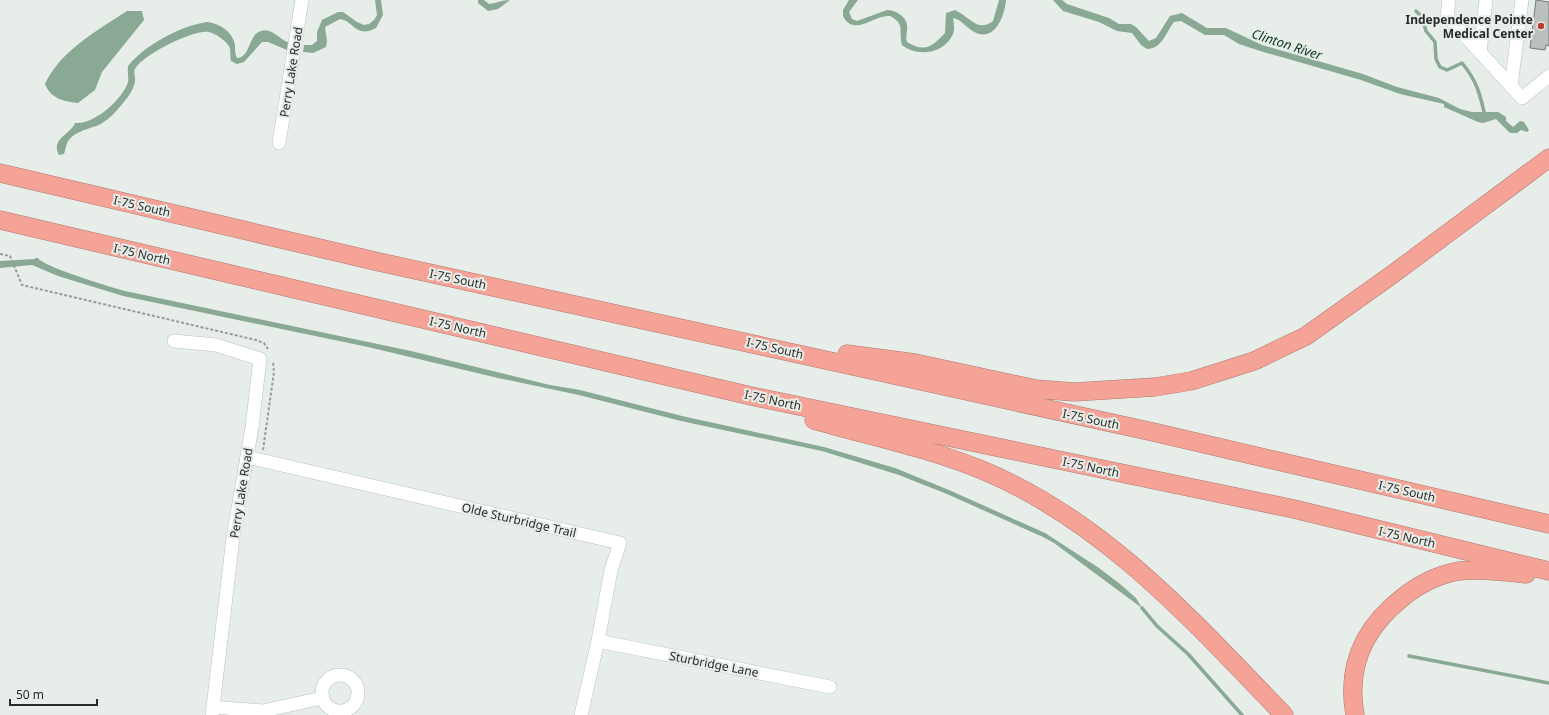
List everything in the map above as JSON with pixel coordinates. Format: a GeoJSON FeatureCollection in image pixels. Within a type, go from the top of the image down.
{"type":"FeatureCollection","features":[{"type":"Feature","properties":{"kind":"highway"},"geometry":{"type":"LineString","coordinates":[[714,334],[914,363],[1036,389],[1074,392],[1155,387],[1191,381],[1254,361],[1306,336],[1393,274],[1549,158]]}},
{"type":"Feature","properties":{"kind":"highway","name":"I-75 South"},"geometry":{"type":"LineString","coordinates":[[0,174],[379,262],[714,334],[1549,524]]}},
{"type":"Feature","properties":{"kind":"highway","name":"I-75 North"},"geometry":{"type":"LineString","coordinates":[[0,220],[751,396],[1294,509],[1549,571]]}},
{"type":"Feature","properties":{"kind":"highway"},"geometry":{"type":"LineString","coordinates":[[751,396],[765,407],[944,456],[983,470],[1040,499],[1094,533],[1146,574],[1284,715]]}},
{"type":"Feature","properties":{"kind":"highway"},"geometry":{"type":"LineString","coordinates":[[1355,715],[1353,687],[1355,662],[1367,634],[1384,612],[1419,584],[1438,576],[1460,571],[1549,576]]}},
{"type":"Feature","properties":{"kind":"street","name":"Perry Lake Road"},"geometry":{"type":"LineString","coordinates":[[279,143],[302,0]]}},
{"type":"Feature","properties":{"kind":"street"},"geometry":{"type":"LineString","coordinates":[[1449,0],[1447,16],[1522,98],[1549,76]]}},
{"type":"Feature","properties":{"kind":"street"},"geometry":{"type":"LineString","coordinates":[[1480,52],[1486,0]]}},
{"type":"Feature","properties":{"kind":"street"},"geometry":{"type":"LineString","coordinates":[[1511,86],[1522,0]]}},
{"type":"Feature","properties":{"kind":"street","name":"Perry Lake Road"},"geometry":{"type":"LineString","coordinates":[[174,341],[216,345],[260,359],[247,457],[233,538],[212,711]]}},
{"type":"Feature","properties":{"kind":"street","name":"Olde Sturbridge Trail"},"geometry":{"type":"LineString","coordinates":[[247,457],[620,543],[611,570],[598,641],[581,715]]}},
{"type":"Feature","properties":{"kind":"street","name":"Sturbridge Lane"},"geometry":{"type":"LineString","coordinates":[[598,641],[830,687]]}},
{"type":"Feature","properties":{"kind":"street"},"geometry":{"type":"LineString","coordinates":[[212,711],[263,711],[322,698]]}},
{"type":"Feature","properties":{"kind":"path"},"geometry":{"type":"LineString","coordinates":[[0,254],[10,256],[17,272]]}},
{"type":"Feature","properties":{"kind":"shaded area"},"geometry":{"type":"Polygon","coordinates":[[[375,0],[381,0],[383,15],[376,28],[364,32],[360,31],[345,20],[340,19],[325,27],[327,41],[326,47],[313,53],[303,52],[304,45],[312,45],[317,41],[317,32],[322,20],[338,12],[343,12],[364,25],[369,24],[377,15],[375,0]]]}},
{"type":"Feature","properties":{"kind":"shaded area"},"geometry":{"type":"Polygon","coordinates":[[[478,0],[484,0],[489,4],[510,0],[498,9],[488,11],[478,3],[478,0]]]}},
{"type":"Feature","properties":{"kind":"shaded area"},"geometry":{"type":"Polygon","coordinates":[[[849,0],[858,0],[849,12],[852,19],[857,21],[887,10],[900,14],[906,22],[907,42],[919,47],[924,47],[937,41],[945,33],[946,13],[955,10],[978,25],[988,24],[993,21],[999,0],[1006,0],[1004,13],[998,26],[993,31],[988,34],[974,32],[953,18],[954,32],[948,42],[936,50],[922,52],[908,49],[902,45],[900,25],[890,16],[884,16],[865,24],[858,25],[853,25],[848,22],[843,16],[843,10],[849,0]]]}},
{"type":"Feature","properties":{"kind":"shaded area"},"geometry":{"type":"Polygon","coordinates":[[[1053,0],[1062,0],[1067,4],[1109,18],[1119,24],[1131,24],[1136,27],[1149,41],[1156,38],[1170,16],[1182,13],[1207,28],[1226,28],[1262,45],[1363,74],[1397,87],[1439,98],[1460,109],[1472,112],[1498,112],[1506,117],[1506,121],[1513,127],[1520,121],[1524,122],[1529,130],[1527,132],[1521,130],[1517,133],[1510,133],[1496,119],[1483,123],[1478,122],[1444,107],[1444,104],[1400,94],[1361,80],[1260,51],[1239,44],[1224,35],[1205,35],[1181,21],[1174,22],[1160,43],[1147,49],[1141,45],[1132,33],[1117,31],[1099,22],[1063,11],[1053,0]]]}},
{"type":"Feature","properties":{"kind":"shaded area"},"geometry":{"type":"Polygon","coordinates":[[[127,11],[142,11],[144,20],[102,72],[95,90],[78,103],[68,102],[50,93],[45,84],[60,61],[81,42],[127,11]]]}},
{"type":"Feature","properties":{"kind":"shaded area"},"geometry":{"type":"Polygon","coordinates":[[[207,22],[221,26],[228,32],[234,40],[237,58],[244,55],[252,39],[257,33],[266,30],[288,42],[287,50],[268,42],[262,42],[244,62],[237,64],[231,61],[228,44],[209,32],[202,32],[192,35],[169,44],[147,57],[134,70],[135,80],[133,89],[118,109],[100,124],[71,137],[68,141],[64,154],[59,155],[57,145],[59,141],[75,123],[83,123],[91,120],[107,110],[120,96],[128,82],[128,66],[135,58],[153,44],[175,32],[207,22]]]}},
{"type":"Feature","properties":{"kind":"shaded area"},"geometry":{"type":"Polygon","coordinates":[[[38,258],[42,262],[63,271],[125,291],[411,351],[550,385],[580,390],[682,416],[824,447],[895,468],[949,490],[1045,533],[1099,568],[1120,584],[1136,598],[1142,608],[1054,543],[947,494],[899,475],[822,451],[681,421],[579,395],[498,378],[368,347],[123,296],[58,276],[32,265],[0,268],[0,261],[38,258]]]}},
{"type":"Feature","properties":{"kind":"building","name":"Independence Pointe Medical Center"},"geometry":{"type":"Polygon","coordinates":[[[1536,0],[1549,2],[1549,46],[1546,45],[1545,50],[1530,48],[1536,0]]]}},
{"type":"Feature","properties":{"kind":"waterway"},"geometry":{"type":"LineString","coordinates":[[1416,11],[1422,17],[1426,31],[1435,42],[1436,59],[1440,67],[1447,70],[1462,63],[1477,88],[1485,116]]}},
{"type":"Feature","properties":{"kind":"waterway"},"geometry":{"type":"LineString","coordinates":[[1142,608],[1157,626],[1188,654],[1242,715]]}},
{"type":"Feature","properties":{"kind":"waterway"},"geometry":{"type":"LineString","coordinates":[[1409,656],[1549,683]]}},
{"type":"Feature","properties":{"kind":"place","name":"Independence Pointe Medical Center"},"geometry":{"type":"Point","coordinates":[1541,26]}},
{"type":"Feature","properties":{"kind":"water label","name":"Clinton River"},"geometry":{"type":"Point","coordinates":[1287,44]}}]}
